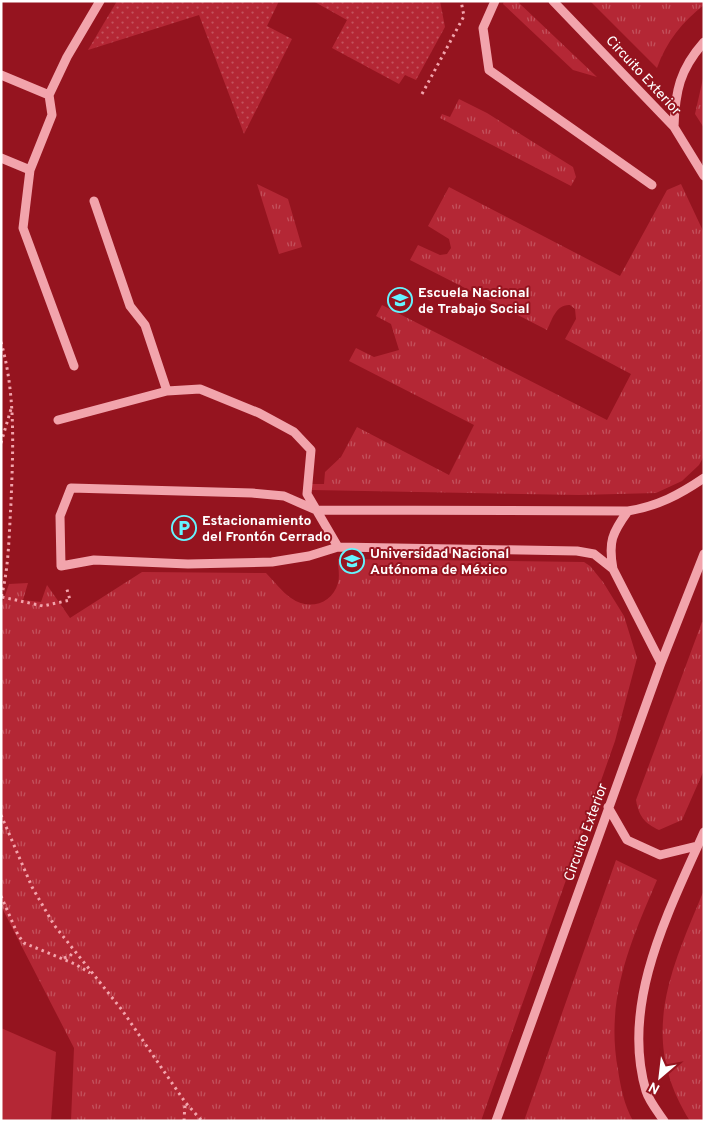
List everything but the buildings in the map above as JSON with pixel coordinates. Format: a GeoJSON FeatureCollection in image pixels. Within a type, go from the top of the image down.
{"type":"FeatureCollection","features":[{"type":"Feature","properties":{"kind":"street"},"geometry":{"type":"LineString","coordinates":[[74,366],[24,228],[30,170],[52,116],[48,95],[67,57],[100,1]]}},
{"type":"Feature","properties":{"kind":"street"},"geometry":{"type":"LineString","coordinates":[[495,1],[483,28],[489,70],[652,185]]}},
{"type":"Feature","properties":{"kind":"street","name":"Circuito Exterior"},"geometry":{"type":"LineString","coordinates":[[553,1],[674,127],[704,176]]}},
{"type":"Feature","properties":{"kind":"street"},"geometry":{"type":"LineString","coordinates":[[674,127],[677,92],[682,72],[693,54],[704,42]]}},
{"type":"Feature","properties":{"kind":"street"},"geometry":{"type":"LineString","coordinates":[[1,75],[48,95]]}},
{"type":"Feature","properties":{"kind":"street"},"geometry":{"type":"LineString","coordinates":[[1,158],[30,170]]}},
{"type":"Feature","properties":{"kind":"street"},"geometry":{"type":"LineString","coordinates":[[94,201],[130,306],[145,326],[167,392]]}},
{"type":"Feature","properties":{"kind":"street"},"geometry":{"type":"LineString","coordinates":[[58,420],[167,392],[200,389],[259,413],[294,432],[311,450],[307,494],[338,547]]}},
{"type":"Feature","properties":{"kind":"street"},"geometry":{"type":"LineString","coordinates":[[613,569],[594,554],[578,551],[338,547],[309,556],[272,562],[188,564],[94,560],[62,566],[60,516],[71,488],[252,493],[284,496],[316,510],[628,511],[652,507],[676,497],[704,478]]}},
{"type":"Feature","properties":{"kind":"street"},"geometry":{"type":"LineString","coordinates":[[628,511],[611,538],[610,552],[613,569],[661,663]]}},
{"type":"Feature","properties":{"kind":"street","name":"Circuito Exterior"},"geometry":{"type":"LineString","coordinates":[[496,1121],[661,663],[703,560]]}},
{"type":"Feature","properties":{"kind":"street"},"geometry":{"type":"LineString","coordinates":[[608,807],[627,840],[660,855],[697,846]]}},
{"type":"Feature","properties":{"kind":"street"},"geometry":{"type":"LineString","coordinates":[[664,1121],[646,1093],[637,1034],[654,945],[704,832]]}},
{"type":"Feature","properties":{"kind":"path"},"geometry":{"type":"LineString","coordinates":[[422,94],[464,16],[460,1]]}},
{"type":"Feature","properties":{"kind":"path"},"geometry":{"type":"LineString","coordinates":[[1,342],[9,371],[13,457],[10,528],[2,598],[43,606],[70,600],[62,566]]}},
{"type":"Feature","properties":{"kind":"path"},"geometry":{"type":"LineString","coordinates":[[1,443],[12,404]]}},
{"type":"Feature","properties":{"kind":"path"},"geometry":{"type":"LineString","coordinates":[[1,815],[32,888],[54,926],[122,1010],[185,1102],[202,1121]]}},
{"type":"Feature","properties":{"kind":"path"},"geometry":{"type":"LineString","coordinates":[[1,896],[18,935],[24,943],[63,959],[95,976]]}},
{"type":"Feature","properties":{"kind":"path"},"geometry":{"type":"LineString","coordinates":[[63,959],[74,952]]}},
{"type":"Feature","properties":{"kind":"path"},"geometry":{"type":"LineString","coordinates":[[184,1121],[185,1102]]}},
{"type":"Feature","properties":{"kind":"green space"},"geometry":{"type":"Polygon","coordinates":[[[117,1],[279,1],[267,26],[292,39],[244,134],[199,15],[88,50],[117,1]]]}},
{"type":"Feature","properties":{"kind":"green space"},"geometry":{"type":"Polygon","coordinates":[[[313,1],[440,1],[445,27],[416,80],[405,75],[399,84],[332,48],[347,20],[313,1]]]}},
{"type":"Feature","properties":{"kind":"green space"},"geometry":{"type":"Polygon","coordinates":[[[504,1],[517,1],[597,77],[573,70],[503,4],[504,1]]]}},
{"type":"Feature","properties":{"kind":"green space"},"geometry":{"type":"Polygon","coordinates":[[[590,1],[704,1],[704,5],[689,18],[670,41],[657,68],[590,1]]]}},
{"type":"Feature","properties":{"kind":"green space"},"geometry":{"type":"Polygon","coordinates":[[[704,74],[704,128],[695,114],[704,74]]]}},
{"type":"Feature","properties":{"kind":"green space"},"geometry":{"type":"Polygon","coordinates":[[[459,99],[487,113],[573,167],[576,177],[571,186],[440,118],[442,114],[450,117],[459,99]]]}},
{"type":"Feature","properties":{"kind":"green space"},"geometry":{"type":"Polygon","coordinates":[[[257,184],[288,199],[302,247],[279,254],[257,184]]]}},
{"type":"Feature","properties":{"kind":"green space"},"geometry":{"type":"Polygon","coordinates":[[[681,184],[704,233],[704,456],[699,465],[682,481],[656,493],[579,495],[312,490],[312,484],[324,484],[325,472],[341,457],[357,427],[449,475],[474,425],[349,361],[356,348],[374,357],[399,350],[391,324],[376,316],[382,305],[607,420],[631,374],[565,339],[576,319],[575,309],[570,305],[565,305],[558,310],[547,330],[410,260],[418,245],[440,255],[447,254],[451,248],[449,239],[428,226],[449,187],[620,276],[667,190],[681,184]]]}},
{"type":"Feature","properties":{"kind":"green space"},"geometry":{"type":"Polygon","coordinates":[[[338,559],[584,562],[590,566],[603,582],[624,616],[637,658],[615,741],[481,1121],[71,1121],[74,1048],[1,906],[1,607],[9,584],[28,583],[23,600],[41,602],[47,585],[70,618],[142,572],[266,573],[291,598],[298,602],[312,605],[325,600],[335,590],[339,580],[338,559]]]}},
{"type":"Feature","properties":{"kind":"green space"},"geometry":{"type":"Polygon","coordinates":[[[702,622],[704,623],[704,770],[682,820],[659,830],[643,818],[636,800],[702,622]]]}},
{"type":"Feature","properties":{"kind":"green space"},"geometry":{"type":"Polygon","coordinates":[[[616,860],[657,880],[629,949],[622,972],[615,1020],[615,1044],[619,1077],[625,1102],[633,1121],[524,1121],[616,860]]]}},
{"type":"Feature","properties":{"kind":"green space"},"geometry":{"type":"Polygon","coordinates":[[[704,890],[704,1121],[690,1121],[674,1091],[665,1061],[663,1033],[665,1005],[671,977],[680,949],[704,890]]]}},
{"type":"Feature","properties":{"kind":"green space"},"geometry":{"type":"Polygon","coordinates":[[[1,1028],[56,1052],[51,1121],[1,1121],[1,1028]]]}},
{"type":"Feature","properties":{"kind":"place","name":"Escuela Nacional de Trabajo Social"},"geometry":{"type":"Point","coordinates":[400,300]}},
{"type":"Feature","properties":{"kind":"place","name":"Estacionamiento del Frontón Cerrado"},"geometry":{"type":"Point","coordinates":[184,528]}},
{"type":"Feature","properties":{"kind":"place","name":"Universidad Nacional Autónoma de México"},"geometry":{"type":"Point","coordinates":[352,561]}}]}
